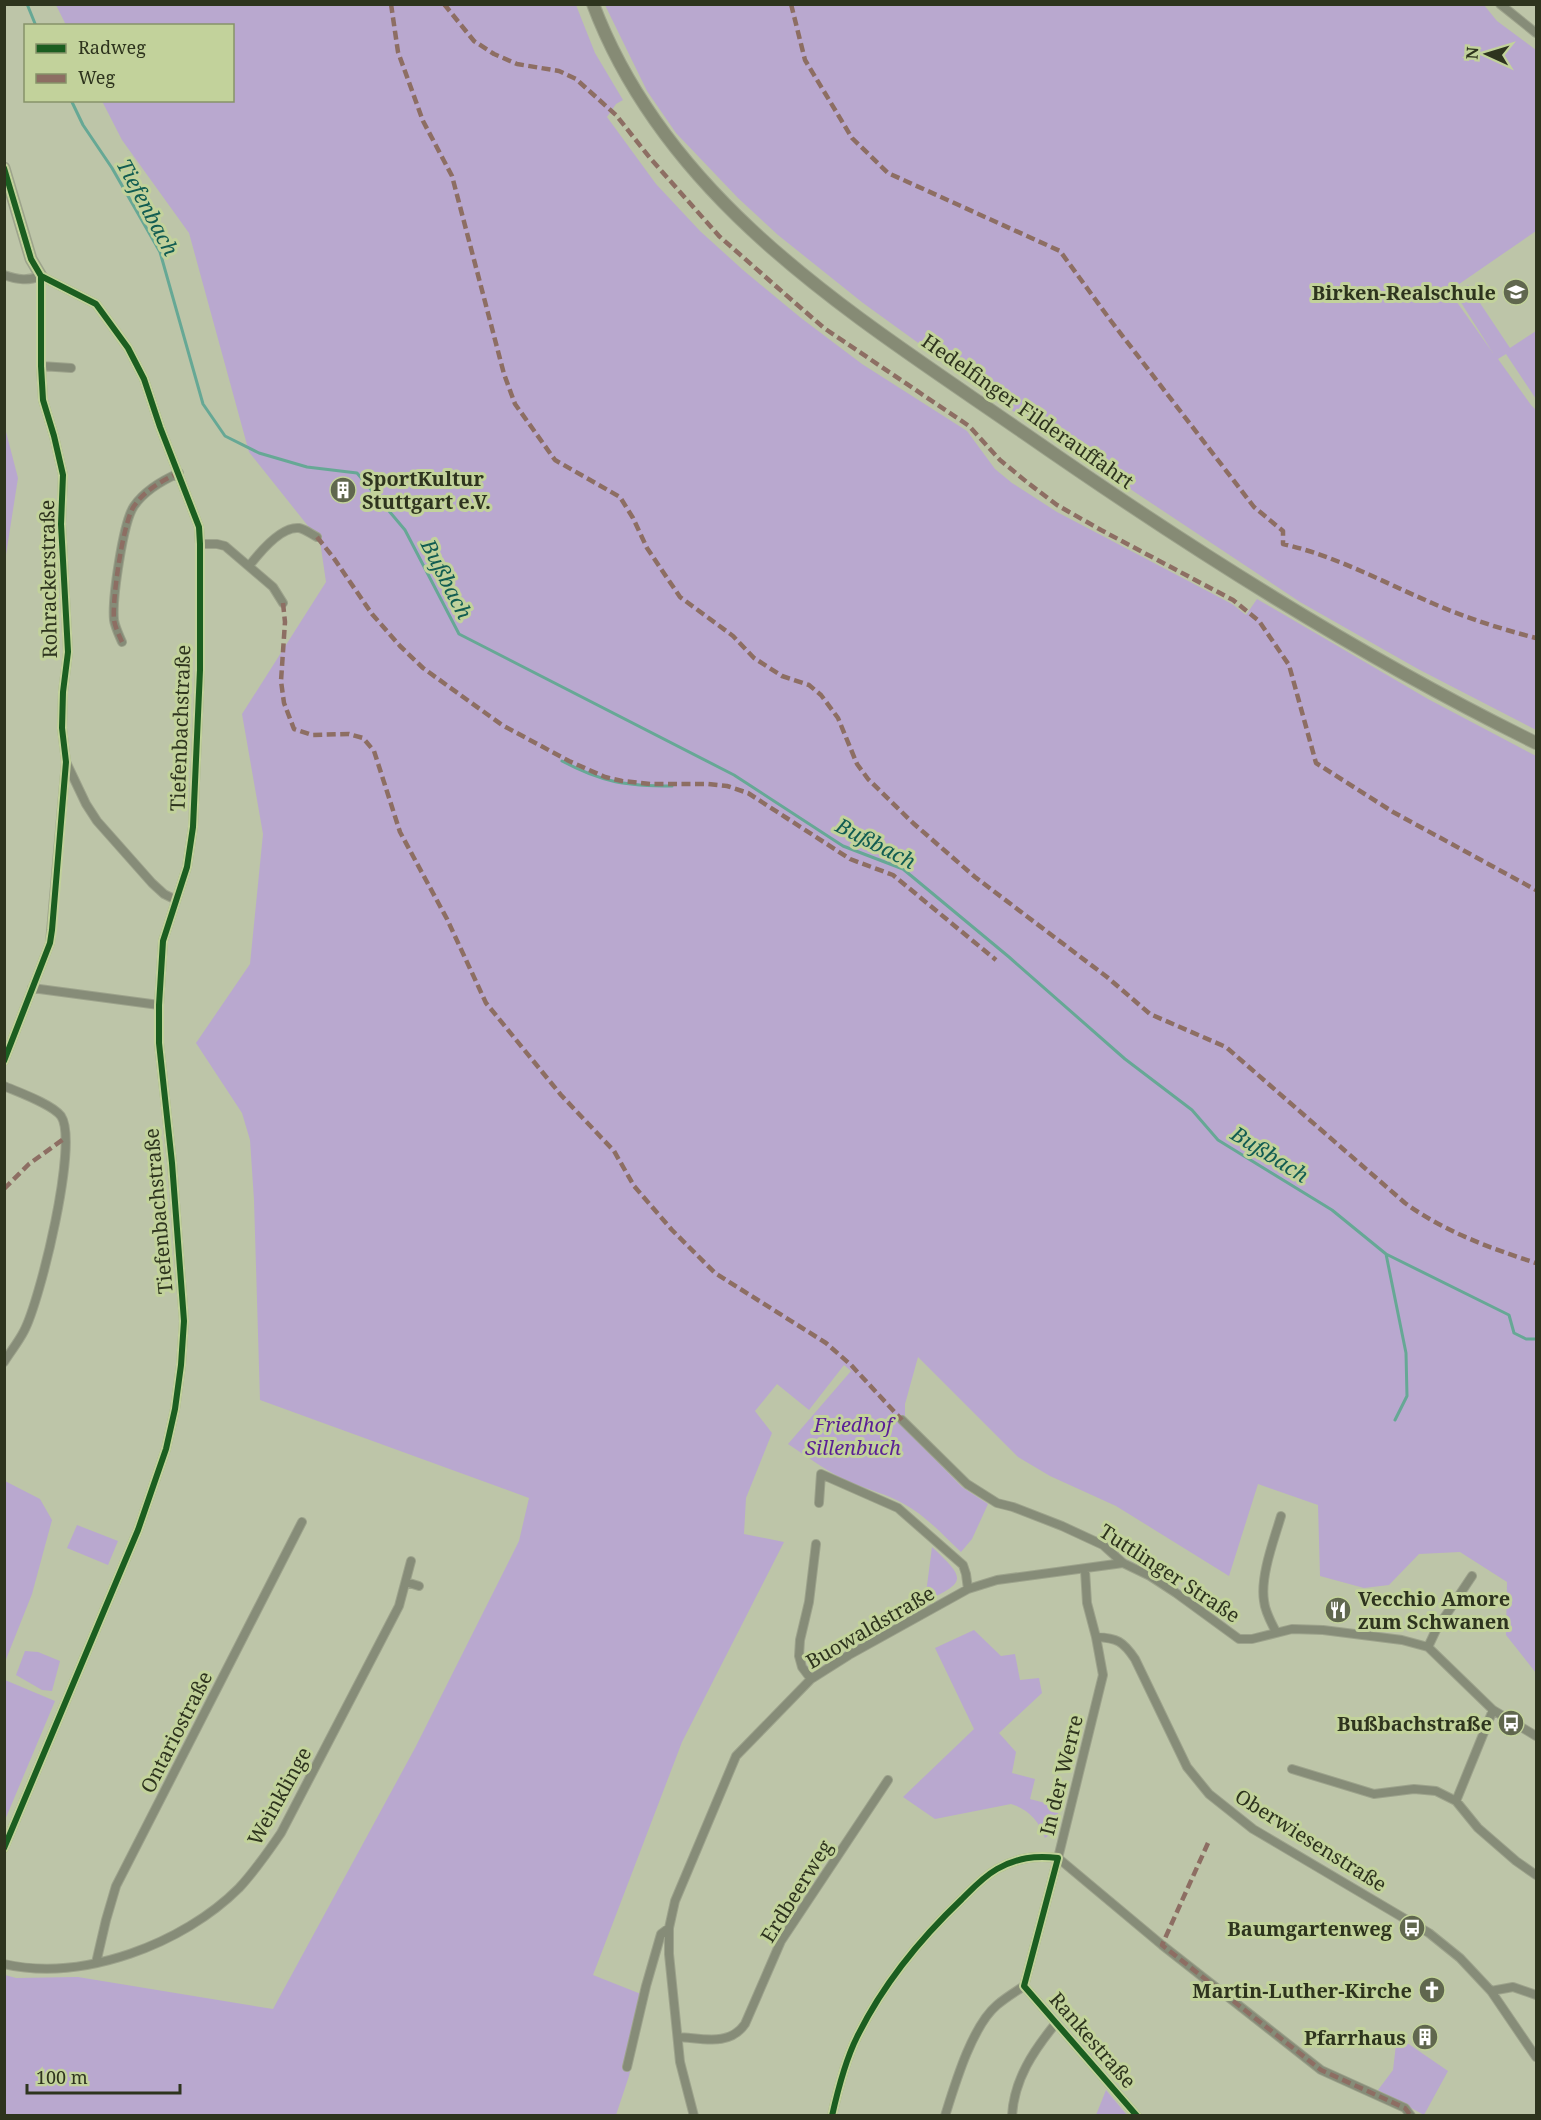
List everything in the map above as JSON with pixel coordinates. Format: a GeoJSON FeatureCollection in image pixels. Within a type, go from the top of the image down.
{"type":"FeatureCollection","features":[{"type":"Feature","properties":{"kind":"main road","name":"Hedelfinger Filderauffahrt"},"geometry":{"type":"LineString","coordinates":[[593,4],[622,69],[641,102],[670,142],[733,212],[814,284],[941,375],[1198,551],[1401,672],[1536,743]]}},
{"type":"Feature","properties":{"kind":"street"},"geometry":{"type":"LineString","coordinates":[[1500,4],[1536,33]]}},
{"type":"Feature","properties":{"kind":"street","name":"Rohrackerstraße"},"geometry":{"type":"LineString","coordinates":[[4,168],[31,259],[41,276],[43,400],[63,475],[62,524],[68,652],[63,692],[62,728],[66,762],[50,943],[4,1060]]}},
{"type":"Feature","properties":{"kind":"street"},"geometry":{"type":"LineString","coordinates":[[4,275],[31,280],[41,276]]}},
{"type":"Feature","properties":{"kind":"street","name":"Tiefenbachstraße"},"geometry":{"type":"LineString","coordinates":[[4,1848],[138,1530],[166,1449],[175,1409],[184,1321],[172,1163],[159,1043],[159,1005],[163,941],[187,867],[193,827],[200,670],[200,544],[196,519],[144,379],[122,339],[96,304],[41,276]]}},
{"type":"Feature","properties":{"kind":"street"},"geometry":{"type":"LineString","coordinates":[[41,366],[71,368]]}},
{"type":"Feature","properties":{"kind":"street"},"geometry":{"type":"LineString","coordinates":[[122,642],[114,622],[114,606],[124,529],[134,506],[158,483],[179,474]]}},
{"type":"Feature","properties":{"kind":"street"},"geometry":{"type":"LineString","coordinates":[[249,566],[269,542],[294,528],[302,528],[316,537]]}},
{"type":"Feature","properties":{"kind":"street"},"geometry":{"type":"LineString","coordinates":[[200,544],[225,546],[273,587],[283,603]]}},
{"type":"Feature","properties":{"kind":"street"},"geometry":{"type":"LineString","coordinates":[[66,762],[86,804],[97,821],[152,883],[164,894],[176,900]]}},
{"type":"Feature","properties":{"kind":"street"},"geometry":{"type":"LineString","coordinates":[[32,988],[159,1005]]}},
{"type":"Feature","properties":{"kind":"street"},"geometry":{"type":"LineString","coordinates":[[4,1086],[60,1115],[65,1138],[59,1208],[45,1266],[25,1330],[4,1362]]}},
{"type":"Feature","properties":{"kind":"street","name":"Tuttlinger Straße"},"geometry":{"type":"LineString","coordinates":[[902,1420],[967,1484],[997,1503],[1013,1507],[1103,1545],[1123,1563],[1150,1576],[1176,1593],[1239,1639],[1252,1639],[1292,1629],[1323,1630],[1402,1640],[1428,1647],[1493,1710],[1536,1736]]}},
{"type":"Feature","properties":{"kind":"street"},"geometry":{"type":"LineString","coordinates":[[819,1503],[820,1474],[898,1509],[963,1565],[968,1589]]}},
{"type":"Feature","properties":{"kind":"street","name":"Tuttlinger Straße"},"geometry":{"type":"LineString","coordinates":[[1276,1632],[1265,1607],[1263,1592],[1281,1516]]}},
{"type":"Feature","properties":{"kind":"street","name":"Ontariostraße"},"geometry":{"type":"LineString","coordinates":[[96,1964],[105,1920],[116,1886],[302,1522]]}},
{"type":"Feature","properties":{"kind":"street"},"geometry":{"type":"LineString","coordinates":[[811,1679],[802,1667],[799,1656],[816,1544]]}},
{"type":"Feature","properties":{"kind":"street","name":"Weinklinge"},"geometry":{"type":"LineString","coordinates":[[4,1964],[45,1968],[96,1964],[140,1951],[216,1909],[239,1888],[260,1863],[280,1833],[399,1606],[411,1562]]}},
{"type":"Feature","properties":{"kind":"street","name":"Buowaldstraße"},"geometry":{"type":"LineString","coordinates":[[694,2115],[680,2062],[669,1954],[669,1928],[675,1901],[735,1756],[811,1679],[849,1655],[968,1589],[997,1580],[1085,1570],[1123,1563]]}},
{"type":"Feature","properties":{"kind":"street","name":"In der Werre"},"geometry":{"type":"LineString","coordinates":[[1024,1986],[1058,1858],[1102,1675],[1096,1637],[1087,1603],[1085,1570]]}},
{"type":"Feature","properties":{"kind":"street"},"geometry":{"type":"LineString","coordinates":[[1428,1647],[1436,1630],[1472,1576]]}},
{"type":"Feature","properties":{"kind":"street"},"geometry":{"type":"LineString","coordinates":[[405,1582],[419,1586]]}},
{"type":"Feature","properties":{"kind":"street","name":"Oberwiesenstraße"},"geometry":{"type":"LineString","coordinates":[[1096,1637],[1113,1638],[1126,1646],[1135,1659],[1187,1767],[1209,1794],[1253,1829],[1429,1933],[1460,1958],[1491,1991],[1536,2057]]}},
{"type":"Feature","properties":{"kind":"street"},"geometry":{"type":"LineString","coordinates":[[1456,1801],[1493,1710]]}},
{"type":"Feature","properties":{"kind":"street"},"geometry":{"type":"LineString","coordinates":[[1292,1769],[1374,1794],[1414,1790],[1436,1791],[1456,1801],[1479,1828],[1516,1861],[1536,1875]]}},
{"type":"Feature","properties":{"kind":"street","name":"Erdbeerweg"},"geometry":{"type":"LineString","coordinates":[[678,2037],[726,2040],[739,2034],[781,1941],[888,1780]]}},
{"type":"Feature","properties":{"kind":"street"},"geometry":{"type":"LineString","coordinates":[[832,2115],[856,2038],[874,2007],[916,1949],[943,1918],[985,1877],[1020,1859],[1038,1855],[1058,1858],[1162,1945],[1322,2070],[1405,2108],[1411,2115]]}},
{"type":"Feature","properties":{"kind":"street","name":"Buowaldstraße"},"geometry":{"type":"LineString","coordinates":[[627,2067],[646,1986],[661,1935],[669,1928]]}},
{"type":"Feature","properties":{"kind":"street"},"geometry":{"type":"LineString","coordinates":[[945,2115],[962,2064],[977,2032],[995,2006],[1024,1986]]}},
{"type":"Feature","properties":{"kind":"street","name":"Rankestraße"},"geometry":{"type":"LineString","coordinates":[[1024,1986],[1137,2115]]}},
{"type":"Feature","properties":{"kind":"street"},"geometry":{"type":"LineString","coordinates":[[1491,1991],[1514,1987],[1536,1995]]}},
{"type":"Feature","properties":{"kind":"street"},"geometry":{"type":"LineString","coordinates":[[1012,2115],[1012,2106],[1022,2074],[1036,2048],[1056,2023]]}},
{"type":"Feature","properties":{"kind":"green space","name":"Friedhof Sillenbuch"},"geometry":{"type":"Polygon","coordinates":[[[56,5],[576,5],[595,53],[623,100],[616,104],[607,117],[656,184],[700,231],[801,318],[862,364],[967,431],[995,469],[1012,483],[1057,512],[1232,604],[1246,615],[1257,599],[1428,699],[1536,756],[1536,1673],[1506,1635],[1507,1582],[1460,1552],[1419,1554],[1389,1585],[1364,1588],[1320,1576],[1318,1505],[1258,1484],[1229,1576],[1116,1506],[1050,1476],[1018,1457],[918,1357],[905,1404],[905,1428],[962,1487],[988,1504],[972,1539],[961,1552],[912,1509],[891,1497],[844,1479],[788,1444],[851,1371],[844,1365],[809,1410],[777,1384],[755,1411],[772,1433],[746,1498],[744,1534],[784,1542],[682,1742],[593,1975],[646,1996],[629,2076],[616,2115],[5,2116],[5,1975],[16,1978],[78,1977],[273,2009],[415,1748],[519,1541],[529,1498],[260,1400],[250,1140],[242,1113],[196,1043],[250,964],[263,834],[242,714],[326,582],[320,541],[249,452],[189,233],[122,140],[103,102],[234,102],[234,24],[66,24],[56,5]]]}},
{"type":"Feature","properties":{"kind":"green space"},"geometry":{"type":"Polygon","coordinates":[[[605,5],[1484,5],[1497,21],[1536,50],[1536,231],[1449,291],[1493,353],[1455,293],[1468,285],[1510,348],[1536,331],[1536,399],[1506,354],[1498,359],[1536,410],[1536,730],[1418,669],[1300,602],[1004,405],[863,303],[778,235],[738,198],[676,133],[647,91],[605,5]]]}},
{"type":"Feature","properties":{"kind":"green space"},"geometry":{"type":"Polygon","coordinates":[[[5,428],[18,478],[5,561],[5,428]]]}},
{"type":"Feature","properties":{"kind":"green space"},"geometry":{"type":"Polygon","coordinates":[[[5,1481],[40,1499],[52,1520],[32,1594],[5,1662],[5,1481]]]}},
{"type":"Feature","properties":{"kind":"green space"},"geometry":{"type":"Polygon","coordinates":[[[77,1525],[118,1541],[108,1565],[67,1548],[77,1525]]]}},
{"type":"Feature","properties":{"kind":"green space"},"geometry":{"type":"Polygon","coordinates":[[[932,1547],[951,1566],[957,1578],[955,1584],[949,1589],[925,1601],[932,1547]]]}},
{"type":"Feature","properties":{"kind":"green space"},"geometry":{"type":"Polygon","coordinates":[[[974,1630],[1001,1656],[1015,1654],[1020,1680],[1039,1678],[1042,1693],[999,1733],[1016,1752],[1012,1773],[1035,1779],[1030,1799],[1060,1807],[1052,1833],[1045,1838],[1040,1826],[1032,1816],[1011,1804],[935,1819],[903,1797],[974,1729],[935,1648],[974,1630]]]}},
{"type":"Feature","properties":{"kind":"green space"},"geometry":{"type":"Polygon","coordinates":[[[25,1651],[38,1652],[60,1661],[52,1691],[42,1690],[16,1675],[25,1651]]]}},
{"type":"Feature","properties":{"kind":"green space"},"geometry":{"type":"Polygon","coordinates":[[[5,1680],[55,1701],[5,1820],[5,1680]]]}},
{"type":"Feature","properties":{"kind":"green space"},"geometry":{"type":"Polygon","coordinates":[[[1397,2036],[1448,2071],[1424,2115],[1378,2090],[1393,2070],[1397,2036]]]}},
{"type":"Feature","properties":{"kind":"green space"},"geometry":{"type":"Polygon","coordinates":[[[1106,2090],[1127,2115],[1096,2115],[1106,2090]]]}},
{"type":"Feature","properties":{"kind":"waterway","name":"Tiefenbach"},"geometry":{"type":"LineString","coordinates":[[27,4],[35,24]]}},
{"type":"Feature","properties":{"kind":"waterway","name":"Bußbach"},"geometry":{"type":"LineString","coordinates":[[72,102],[83,125],[112,168],[160,252],[203,404],[225,436],[259,453],[307,467],[357,473],[405,530],[459,634],[734,775],[843,846],[903,869],[1009,957],[1125,1059],[1192,1110],[1218,1140],[1332,1210],[1386,1254],[1509,1315],[1514,1333],[1526,1339],[1536,1339]]}},
{"type":"Feature","properties":{"kind":"waterway"},"geometry":{"type":"LineString","coordinates":[[562,761],[590,774],[616,782],[672,786]]}},
{"type":"Feature","properties":{"kind":"waterway"},"geometry":{"type":"LineString","coordinates":[[1386,1254],[1406,1353],[1407,1396],[1395,1420]]}},
{"type":"Feature","properties":{"kind":"marked path"},"geometry":{"type":"LineString","coordinates":[[391,4],[398,52],[423,121],[452,176],[504,374],[515,404],[555,460],[620,497],[647,548],[680,597],[733,636],[754,658],[782,676],[809,685],[821,695],[838,718],[857,764],[868,779],[913,823],[975,877],[1107,977],[1150,1014],[1226,1047],[1405,1203],[1452,1231],[1536,1263]]}},
{"type":"Feature","properties":{"kind":"marked path"},"geometry":{"type":"LineString","coordinates":[[444,4],[474,41],[494,54],[517,64],[559,71],[576,79],[616,115],[650,158],[719,236],[824,328],[969,426],[1000,460],[1057,505],[1233,600],[1259,621],[1289,665],[1316,763],[1393,812],[1536,890]]}},
{"type":"Feature","properties":{"kind":"marked path"},"geometry":{"type":"LineString","coordinates":[[791,4],[805,60],[852,138],[888,173],[1060,251],[1254,507],[1283,531],[1283,544],[1341,562],[1458,614],[1536,638]]}},
{"type":"Feature","properties":{"kind":"marked path"},"geometry":{"type":"LineString","coordinates":[[122,642],[117,631],[114,610],[119,561],[130,515],[138,500],[149,490],[179,473]]}},
{"type":"Feature","properties":{"kind":"marked path"},"geometry":{"type":"LineString","coordinates":[[317,537],[372,614],[400,646],[423,668],[502,725],[569,761],[605,777],[650,784],[727,786],[748,793],[850,859],[893,875],[996,960]]}},
{"type":"Feature","properties":{"kind":"marked path"},"geometry":{"type":"LineString","coordinates":[[283,603],[285,622],[281,681],[284,703],[294,729],[312,735],[349,734],[363,738],[374,751],[400,832],[447,919],[486,1003],[561,1095],[614,1151],[634,1186],[672,1230],[715,1273],[826,1343],[851,1365],[902,1420]]}},
{"type":"Feature","properties":{"kind":"marked path"},"geometry":{"type":"LineString","coordinates":[[4,1189],[29,1164],[65,1138]]}},
{"type":"Feature","properties":{"kind":"marked path"},"geometry":{"type":"LineString","coordinates":[[1208,1843],[1162,1945],[1321,2070],[1405,2108],[1411,2116]]}},
{"type":"Feature","properties":{"kind":"cycle path"},"geometry":{"type":"LineString","coordinates":[[4,168],[31,259],[41,276],[43,400],[63,475],[61,524],[68,652],[63,692],[62,728],[66,762],[50,943],[4,1061]]}},
{"type":"Feature","properties":{"kind":"cycle path"},"geometry":{"type":"LineString","coordinates":[[4,1848],[138,1530],[166,1449],[175,1409],[184,1321],[172,1163],[159,1043],[159,1005],[163,941],[187,867],[193,827],[200,670],[199,527],[144,379],[128,348],[96,304],[41,276]]}},
{"type":"Feature","properties":{"kind":"cycle path"},"geometry":{"type":"LineString","coordinates":[[832,2116],[845,2065],[857,2037],[878,1999],[917,1946],[987,1876],[1012,1862],[1042,1857],[1058,1858],[1024,1986],[1137,2116]]}},
{"type":"Feature","properties":{"kind":"place","name":"Birken-Realschule"},"geometry":{"type":"Point","coordinates":[1516,292]}},
{"type":"Feature","properties":{"kind":"place","name":"SportKultur Stuttgart e.V."},"geometry":{"type":"Point","coordinates":[343,490]}},
{"type":"Feature","properties":{"kind":"place","name":"Vecchio Amore zum Schwanen"},"geometry":{"type":"Point","coordinates":[1338,1610]}},
{"type":"Feature","properties":{"kind":"place","name":"Bußbachstraße"},"geometry":{"type":"Point","coordinates":[1511,1723]}},
{"type":"Feature","properties":{"kind":"place","name":"Baumgartenweg"},"geometry":{"type":"Point","coordinates":[1412,1928]}},
{"type":"Feature","properties":{"kind":"place","name":"Martin-Luther-Kirche"},"geometry":{"type":"Point","coordinates":[1432,1990]}},
{"type":"Feature","properties":{"kind":"place","name":"Pfarrhaus"},"geometry":{"type":"Point","coordinates":[1425,2037]}}]}
